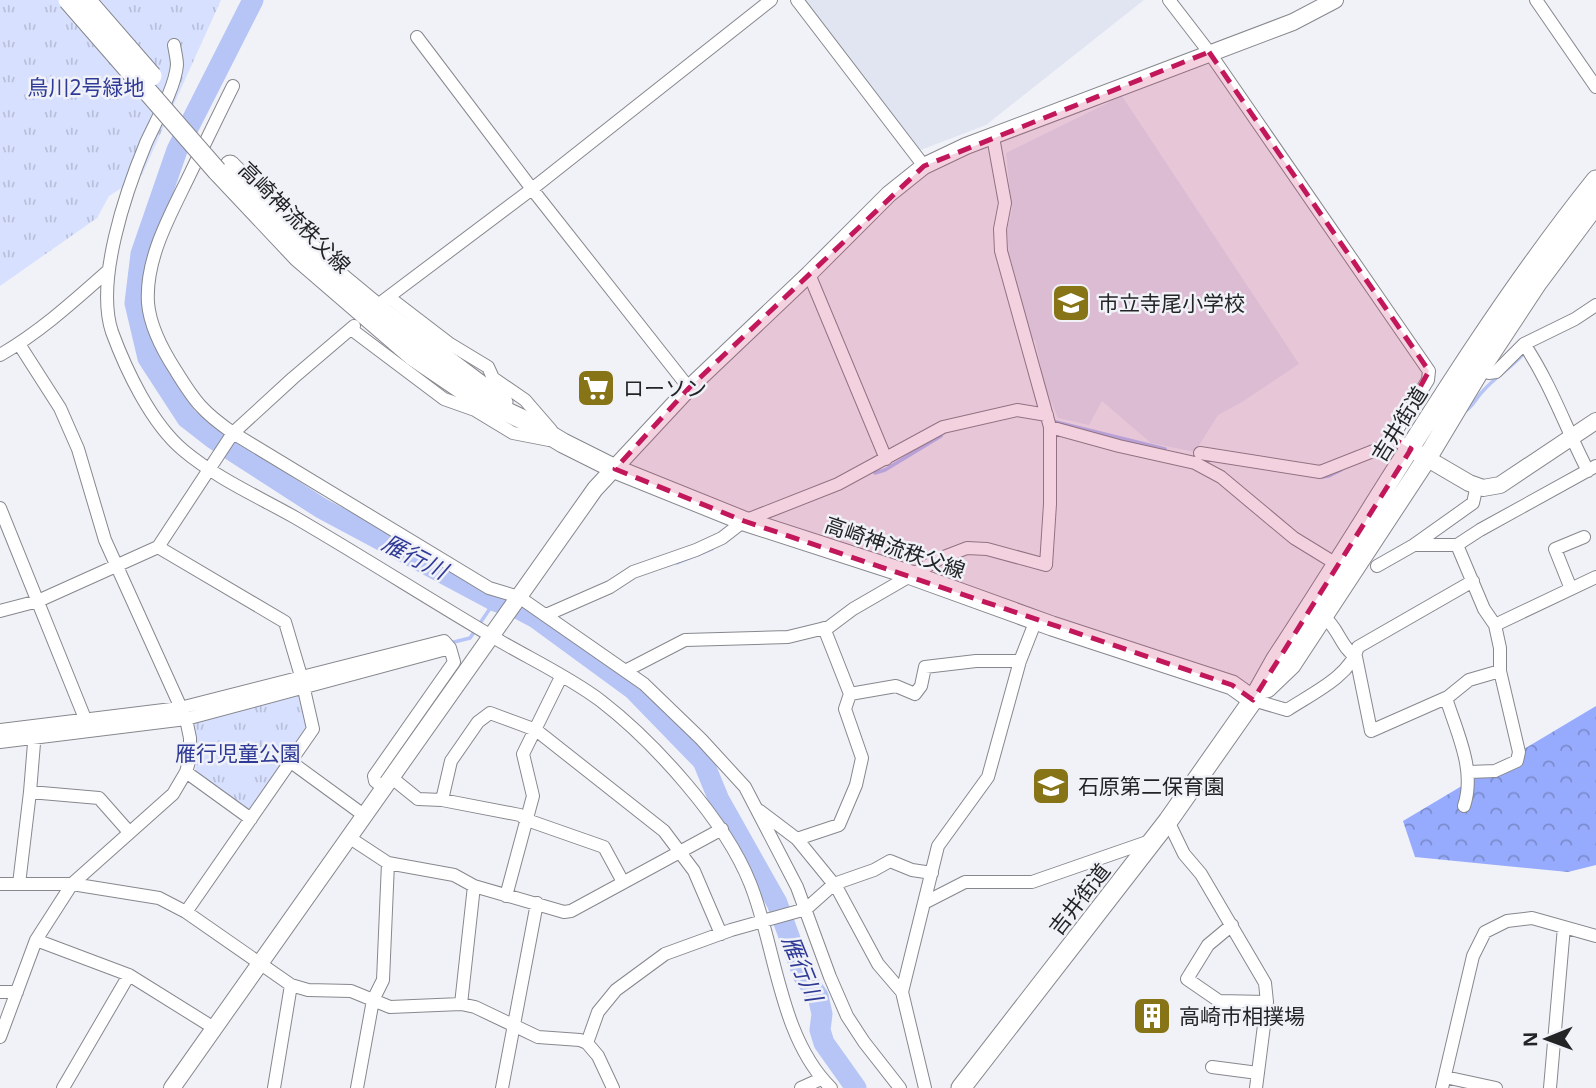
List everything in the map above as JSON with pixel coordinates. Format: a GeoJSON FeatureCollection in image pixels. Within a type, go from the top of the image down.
{"type":"FeatureCollection","features":[{"type":"Feature","properties":{"kind":"main road","name":"高崎神流秩父線"},"geometry":{"type":"LineString","coordinates":[[68,0],[223,167]]}},
{"type":"Feature","properties":{"kind":"main road","name":"高崎神流秩父線"},"geometry":{"type":"LineString","coordinates":[[86,0],[299,257],[414,357],[467,393],[615,469],[744,521],[1232,685],[1253,700]]}},
{"type":"Feature","properties":{"kind":"main road","name":"吉井街道"},"geometry":{"type":"LineString","coordinates":[[1253,700],[1291,665],[1324,617],[1419,454],[1467,359],[1523,276],[1596,180]]}},
{"type":"Feature","properties":{"kind":"main road","name":"吉井街道"},"geometry":{"type":"LineString","coordinates":[[961,1088],[1168,821],[1253,700],[1276,659],[1338,565],[1596,204]]}},
{"type":"Feature","properties":{"kind":"street"},"geometry":{"type":"LineString","coordinates":[[563,443],[525,400],[493,378],[488,367],[450,344],[387,299],[532,189],[771,0]]}},
{"type":"Feature","properties":{"kind":"street"},"geometry":{"type":"LineString","coordinates":[[797,0],[924,166]]}},
{"type":"Feature","properties":{"kind":"street"},"geometry":{"type":"LineString","coordinates":[[1170,0],[1209,52],[1429,371],[1428,380],[1386,446],[1320,472],[1200,453]]}},
{"type":"Feature","properties":{"kind":"street"},"geometry":{"type":"LineString","coordinates":[[172,1088],[594,491],[689,388],[809,274],[888,194],[924,166],[966,146],[1293,22],[1335,0]]}},
{"type":"Feature","properties":{"kind":"street"},"geometry":{"type":"LineString","coordinates":[[1536,0],[1596,87]]}},
{"type":"Feature","properties":{"kind":"street"},"geometry":{"type":"LineString","coordinates":[[418,37],[532,189],[689,388]]}},
{"type":"Feature","properties":{"kind":"street"},"geometry":{"type":"LineString","coordinates":[[173,45],[177,64],[173,82],[132,177],[109,271],[108,309],[111,327],[129,373],[163,430],[182,450],[209,468],[348,548],[600,700],[642,738],[722,829],[750,881],[798,1040],[826,1083],[801,1088]]}},
{"type":"Feature","properties":{"kind":"street"},"geometry":{"type":"LineString","coordinates":[[233,86],[159,237],[152,264],[148,305],[162,349],[200,408],[233,433],[489,588],[519,597],[627,670],[701,739],[745,787],[797,887],[847,1016],[900,1088]]}},
{"type":"Feature","properties":{"kind":"street"},"geometry":{"type":"LineString","coordinates":[[627,670],[685,640],[788,637],[824,628],[940,558],[967,548],[987,549],[1046,565],[1050,504],[1048,421],[1001,251],[1000,229],[1005,203],[993,137]]}},
{"type":"Feature","properties":{"kind":"street"},"geometry":{"type":"LineString","coordinates":[[0,355],[65,309],[109,271]]}},
{"type":"Feature","properties":{"kind":"street"},"geometry":{"type":"LineString","coordinates":[[809,274],[886,459]]}},
{"type":"Feature","properties":{"kind":"street"},"geometry":{"type":"LineString","coordinates":[[1480,368],[1489,373],[1496,372],[1524,344],[1575,319],[1596,305]]}},
{"type":"Feature","properties":{"kind":"street"},"geometry":{"type":"LineString","coordinates":[[0,611],[38,601],[159,547],[233,433],[353,328],[444,399],[475,410],[513,433],[563,443]]}},
{"type":"Feature","properties":{"kind":"street"},"geometry":{"type":"LineString","coordinates":[[0,1037],[36,940],[72,884],[173,794],[186,772],[191,738],[183,714],[105,540],[78,450],[60,408],[19,344]]}},
{"type":"Feature","properties":{"kind":"street"},"geometry":{"type":"LineString","coordinates":[[1414,545],[1457,545],[1592,469],[1570,438],[1541,370],[1524,344]]}},
{"type":"Feature","properties":{"kind":"street"},"geometry":{"type":"LineString","coordinates":[[546,615],[610,587],[633,572],[722,538],[744,521],[838,484],[943,427],[1017,410],[1119,446],[1195,463],[1221,477],[1294,538],[1338,565]]}},
{"type":"Feature","properties":{"kind":"street"},"geometry":{"type":"LineString","coordinates":[[1392,438],[1483,488],[1500,485],[1596,421]]}},
{"type":"Feature","properties":{"kind":"street"},"geometry":{"type":"LineString","coordinates":[[1377,566],[1414,545],[1473,503],[1477,485]]}},
{"type":"Feature","properties":{"kind":"street"},"geometry":{"type":"LineString","coordinates":[[0,509],[87,725]]}},
{"type":"Feature","properties":{"kind":"street"},"geometry":{"type":"LineString","coordinates":[[1571,589],[1555,549],[1584,537]]}},
{"type":"Feature","properties":{"kind":"street"},"geometry":{"type":"LineString","coordinates":[[1457,545],[1484,609],[1495,625],[1500,648],[1500,671],[1519,752],[1517,761],[1495,771],[1469,772]]}},
{"type":"Feature","properties":{"kind":"street"},"geometry":{"type":"LineString","coordinates":[[159,547],[285,622],[313,729],[186,912]]}},
{"type":"Feature","properties":{"kind":"street"},"geometry":{"type":"LineString","coordinates":[[1495,625],[1596,577]]}},
{"type":"Feature","properties":{"kind":"street"},"geometry":{"type":"LineString","coordinates":[[1473,581],[1358,646],[1356,657],[1371,731],[1446,698],[1469,680],[1500,671]]}},
{"type":"Feature","properties":{"kind":"street"},"geometry":{"type":"LineString","coordinates":[[1324,617],[1331,622],[1350,654],[1356,657]]}},
{"type":"Feature","properties":{"kind":"street"},"geometry":{"type":"LineString","coordinates":[[902,992],[938,846],[988,777],[1020,661],[1036,620]]}},
{"type":"Feature","properties":{"kind":"street"},"geometry":{"type":"LineString","coordinates":[[797,839],[839,825],[856,785],[862,758],[845,709],[850,694],[824,628]]}},
{"type":"Feature","properties":{"kind":"street"},"geometry":{"type":"LineString","coordinates":[[0,730],[35,731],[183,714],[302,682],[450,648],[454,662],[374,776],[375,781],[388,784],[418,799],[442,800],[520,814],[527,820],[604,847],[623,883]]}},
{"type":"Feature","properties":{"kind":"street"},"geometry":{"type":"LineString","coordinates":[[1253,700],[1287,710],[1341,673],[1356,657]]}},
{"type":"Feature","properties":{"kind":"street"},"geometry":{"type":"LineString","coordinates":[[850,694],[896,686],[915,694],[921,686],[925,667],[976,661],[1020,661]]}},
{"type":"Feature","properties":{"kind":"street"},"geometry":{"type":"LineString","coordinates":[[506,896],[533,796],[523,754],[561,677]]}},
{"type":"Feature","properties":{"kind":"street"},"geometry":{"type":"LineString","coordinates":[[1446,698],[1469,772],[1468,796],[1464,806]]}},
{"type":"Feature","properties":{"kind":"street"},"geometry":{"type":"LineString","coordinates":[[442,800],[451,761],[478,722],[489,713],[536,730],[664,831],[694,871],[721,934]]}},
{"type":"Feature","properties":{"kind":"street"},"geometry":{"type":"LineString","coordinates":[[0,742],[35,731]]}},
{"type":"Feature","properties":{"kind":"street"},"geometry":{"type":"LineString","coordinates":[[19,884],[35,731]]}},
{"type":"Feature","properties":{"kind":"street"},"geometry":{"type":"LineString","coordinates":[[291,762],[365,816]]}},
{"type":"Feature","properties":{"kind":"street"},"geometry":{"type":"LineString","coordinates":[[186,772],[251,819]]}},
{"type":"Feature","properties":{"kind":"street"},"geometry":{"type":"LineString","coordinates":[[30,792],[99,798],[129,832]]}},
{"type":"Feature","properties":{"kind":"street"},"geometry":{"type":"LineString","coordinates":[[757,809],[797,839],[834,884],[878,964],[902,992],[925,1088]]}},
{"type":"Feature","properties":{"kind":"street"},"geometry":{"type":"LineString","coordinates":[[1168,821],[1184,854],[1201,874],[1265,983],[1267,1002],[1256,1088]]}},
{"type":"Feature","properties":{"kind":"street"},"geometry":{"type":"LineString","coordinates":[[350,838],[388,863],[454,876],[474,886],[564,912],[571,911],[722,829]]}},
{"type":"Feature","properties":{"kind":"street"},"geometry":{"type":"LineString","coordinates":[[924,903],[965,882],[1032,882],[1154,840]]}},
{"type":"Feature","properties":{"kind":"street"},"geometry":{"type":"LineString","coordinates":[[587,1043],[598,1012],[616,990],[665,954],[806,909],[834,884],[874,870],[890,861],[912,870],[932,873]]}},
{"type":"Feature","properties":{"kind":"street"},"geometry":{"type":"LineString","coordinates":[[357,1088],[373,1000],[383,980],[388,863]]}},
{"type":"Feature","properties":{"kind":"street"},"geometry":{"type":"LineString","coordinates":[[0,884],[72,884],[159,898],[186,912],[291,985],[308,990],[351,991],[390,1007],[461,1004],[475,1007],[538,1037],[580,1040],[587,1043],[598,1056],[613,1088]]}},
{"type":"Feature","properties":{"kind":"street"},"geometry":{"type":"LineString","coordinates":[[461,1004],[474,886]]}},
{"type":"Feature","properties":{"kind":"street"},"geometry":{"type":"LineString","coordinates":[[502,1088],[537,903]]}},
{"type":"Feature","properties":{"kind":"street"},"geometry":{"type":"LineString","coordinates":[[1496,1088],[1444,1082],[1474,956],[1485,932],[1507,920],[1532,918],[1596,936]]}},
{"type":"Feature","properties":{"kind":"street"},"geometry":{"type":"LineString","coordinates":[[1232,925],[1208,945],[1187,979],[1219,1001],[1267,1002]]}},
{"type":"Feature","properties":{"kind":"street"},"geometry":{"type":"LineString","coordinates":[[1550,1088],[1564,928]]}},
{"type":"Feature","properties":{"kind":"street"},"geometry":{"type":"LineString","coordinates":[[36,940],[129,975],[214,1028]]}},
{"type":"Feature","properties":{"kind":"street"},"geometry":{"type":"LineString","coordinates":[[64,1088],[129,975]]}},
{"type":"Feature","properties":{"kind":"street"},"geometry":{"type":"LineString","coordinates":[[274,1088],[291,985]]}},
{"type":"Feature","properties":{"kind":"street"},"geometry":{"type":"LineString","coordinates":[[0,992],[16,992]]}},
{"type":"Feature","properties":{"kind":"street"},"geometry":{"type":"LineString","coordinates":[[1212,1067],[1258,1073]]}},
{"type":"Feature","properties":{"kind":"highlighted area"},"geometry":{"type":"Polygon","coordinates":[[[1209,52],[1429,371],[1392,438],[1411,449],[1253,700],[1232,685],[744,521],[615,469],[689,388],[924,166],[1209,52]]]}},
{"type":"Feature","properties":{"kind":"shaded area"},"geometry":{"type":"Polygon","coordinates":[[[803,0],[1144,0],[986,125],[918,151],[803,0]]]}},
{"type":"Feature","properties":{"kind":"shaded area"},"geometry":{"type":"Polygon","coordinates":[[[1122,96],[1299,364],[1218,415],[1195,452],[1151,443],[1102,401],[1089,425],[1058,418],[1045,387],[1035,340],[1032,340],[1009,254],[1007,230],[1012,210],[1006,153],[1122,96]]]}},
{"type":"Feature","properties":{"kind":"green space","name":"烏川2号緑地"},"geometry":{"type":"Polygon","coordinates":[[[0,0],[221,0],[142,175],[109,196],[97,218],[0,286],[0,0]]]}},
{"type":"Feature","properties":{"kind":"green space","name":"雁行児童公園"},"geometry":{"type":"Polygon","coordinates":[[[294,694],[299,697],[306,727],[251,808],[245,810],[195,772],[197,754],[193,725],[196,721],[294,694]]]}},
{"type":"Feature","properties":{"kind":"green space"},"geometry":{"type":"Polygon","coordinates":[[[1596,706],[1596,865],[1568,872],[1415,857],[1403,821],[1596,706]]]}},
{"type":"Feature","properties":{"kind":"waterway","name":"雁行川"},"geometry":{"type":"LineString","coordinates":[[253,0],[177,150],[141,254],[135,303],[148,358],[187,418],[214,439],[321,508],[495,601],[536,618],[633,689],[703,761],[719,800],[777,903],[803,975],[818,996],[822,1014],[820,1030],[824,1043],[856,1088]]}},
{"type":"Feature","properties":{"kind":"waterway"},"geometry":{"type":"LineString","coordinates":[[1464,412],[1525,352]]}},
{"type":"Feature","properties":{"kind":"waterway"},"geometry":{"type":"LineString","coordinates":[[1052,421],[1165,449]]}},
{"type":"Feature","properties":{"kind":"waterway"},"geometry":{"type":"LineString","coordinates":[[875,473],[885,470],[941,436]]}},
{"type":"Feature","properties":{"kind":"waterway"},"geometry":{"type":"LineString","coordinates":[[1380,455],[1399,447]]}},
{"type":"Feature","properties":{"kind":"waterway"},"geometry":{"type":"LineString","coordinates":[[1322,477],[1341,470]]}},
{"type":"Feature","properties":{"kind":"waterway"},"geometry":{"type":"LineString","coordinates":[[677,563],[712,549]]}},
{"type":"Feature","properties":{"kind":"waterway"},"geometry":{"type":"LineString","coordinates":[[450,643],[470,638],[495,601]]}},
{"type":"Feature","properties":{"kind":"place","name":"市立寺尾小学校"},"geometry":{"type":"Point","coordinates":[1071,303]}},
{"type":"Feature","properties":{"kind":"place","name":"ローソン"},"geometry":{"type":"Point","coordinates":[596,388]}},
{"type":"Feature","properties":{"kind":"place","name":"石原第二保育園"},"geometry":{"type":"Point","coordinates":[1051,786]}},
{"type":"Feature","properties":{"kind":"place","name":"高崎市相撲場"},"geometry":{"type":"Point","coordinates":[1152,1016]}}]}
